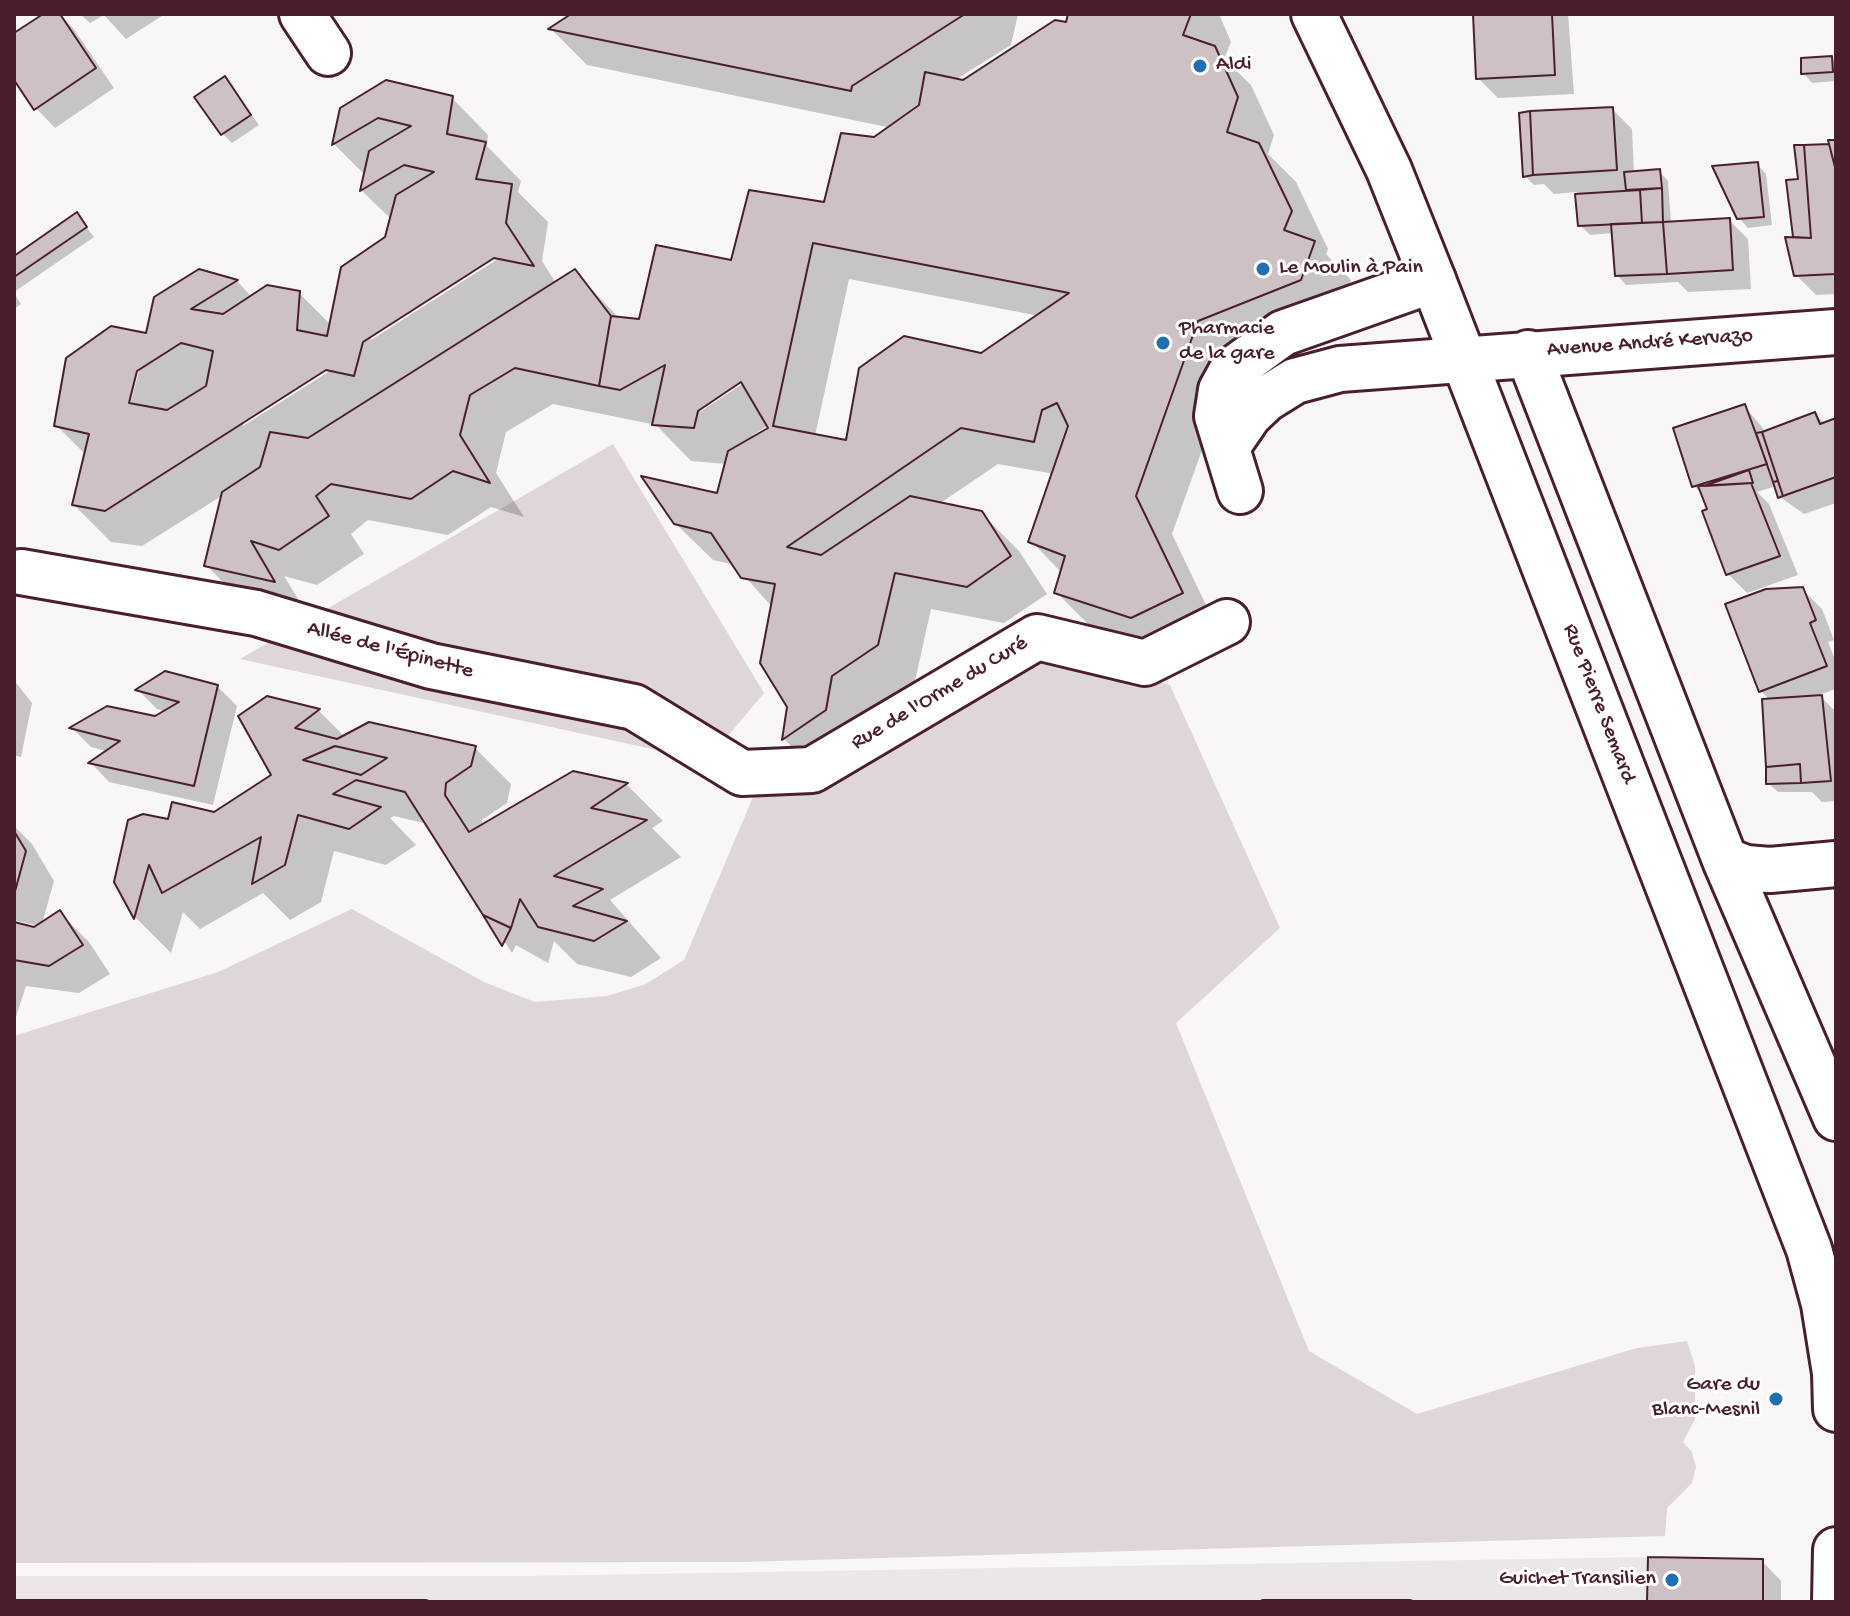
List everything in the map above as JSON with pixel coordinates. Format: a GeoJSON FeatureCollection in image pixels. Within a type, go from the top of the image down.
{"type":"FeatureCollection","features":[{"type":"Feature","properties":{"kind":"main road"},"geometry":{"type":"LineString","coordinates":[[302,14],[328,53]]}},
{"type":"Feature","properties":{"kind":"main road","name":"Rue Pierre Semard"},"geometry":{"type":"LineString","coordinates":[[1314,14],[1389,170],[1464,357],[1809,1249],[1824,1304],[1835,1373],[1836,1409]]}},
{"type":"Feature","properties":{"kind":"main road"},"geometry":{"type":"LineString","coordinates":[[1240,491],[1217,416],[1221,390],[1232,370],[1283,333],[1433,280]]}},
{"type":"Feature","properties":{"kind":"main road","name":"Avenue André Kervazo"},"geometry":{"type":"LineString","coordinates":[[1227,447],[1249,415],[1295,381],[1340,369],[1464,357],[1836,332]]}},
{"type":"Feature","properties":{"kind":"main road"},"geometry":{"type":"LineString","coordinates":[[1528,353],[1725,860],[1836,1118]]}},
{"type":"Feature","properties":{"kind":"main road","name":"Allée de l'Épinette"},"geometry":{"type":"LineString","coordinates":[[21,572],[256,613],[431,666],[634,707],[742,773]]}},
{"type":"Feature","properties":{"kind":"main road","name":"Rue de l'Orme du Curé"},"geometry":{"type":"LineString","coordinates":[[742,773],[812,770],[1037,637],[1145,663],[1227,622]]}},
{"type":"Feature","properties":{"kind":"main road"},"geometry":{"type":"LineString","coordinates":[[1725,860],[1746,868],[1770,870],[1836,864]]}},
{"type":"Feature","properties":{"kind":"main road"},"geometry":{"type":"LineString","coordinates":[[1835,1602],[1836,1550]]}},
{"type":"Feature","properties":{"kind":"shaded area"},"geometry":{"type":"Polygon","coordinates":[[[613,444],[764,693],[707,761],[240,659],[613,444]]]}},
{"type":"Feature","properties":{"kind":"shaded area"},"geometry":{"type":"Polygon","coordinates":[[[1058,654],[1170,685],[1280,928],[1176,1023],[1309,1351],[1417,1414],[1637,1348],[1687,1341],[1695,1366],[1695,1419],[1683,1442],[1692,1452],[1696,1467],[1692,1483],[1667,1508],[1665,1536],[740,1562],[14,1563],[14,1036],[218,972],[352,909],[484,982],[535,1002],[607,996],[646,984],[684,960],[753,797],[826,771],[1008,663],[1058,654]]]}},
{"type":"Feature","properties":{"kind":"shaded area"},"geometry":{"type":"Polygon","coordinates":[[[1648,1557],[1709,1559],[1763,1602],[14,1602],[14,1576],[526,1576],[1648,1557]]]}},
{"type":"Feature","properties":{"kind":"building"},"geometry":{"type":"Polygon","coordinates":[[[43,14],[60,14],[96,68],[34,110],[14,80],[14,33],[43,14]]]}},
{"type":"Feature","properties":{"kind":"building"},"geometry":{"type":"Polygon","coordinates":[[[571,14],[965,14],[852,86],[851,91],[548,29],[571,14]]]}},
{"type":"Feature","properties":{"kind":"building"},"geometry":{"type":"Polygon","coordinates":[[[1068,14],[1191,14],[1183,35],[1215,46],[1238,97],[1227,132],[1259,143],[1292,211],[1284,230],[1315,241],[1301,280],[1198,321],[1136,496],[1183,593],[1131,618],[1054,593],[1065,556],[1028,542],[1068,426],[1057,403],[1042,410],[1034,442],[961,428],[787,547],[821,555],[910,496],[982,511],[1011,556],[967,587],[895,573],[878,645],[832,676],[826,710],[782,740],[787,707],[760,663],[775,584],[741,578],[711,533],[674,524],[641,476],[717,493],[728,451],[768,428],[741,382],[698,411],[694,428],[652,425],[665,365],[620,390],[599,386],[611,316],[639,319],[656,245],[731,260],[749,190],[824,202],[841,133],[874,137],[919,105],[925,72],[963,80],[1055,20],[1066,22],[1068,14]],[[813,243],[773,426],[846,440],[859,368],[904,336],[981,353],[1069,293],[813,243]]]}},
{"type":"Feature","properties":{"kind":"building"},"geometry":{"type":"Polygon","coordinates":[[[1473,14],[1552,14],[1555,75],[1476,79],[1473,14]]]}},
{"type":"Feature","properties":{"kind":"building"},"geometry":{"type":"Polygon","coordinates":[[[1832,56],[1833,72],[1801,74],[1801,58],[1832,56]]]}},
{"type":"Feature","properties":{"kind":"building"},"geometry":{"type":"Polygon","coordinates":[[[225,76],[251,115],[221,135],[194,97],[225,76]]]}},
{"type":"Feature","properties":{"kind":"building"},"geometry":{"type":"Polygon","coordinates":[[[386,80],[453,96],[447,134],[486,142],[476,179],[512,184],[506,223],[534,266],[494,258],[363,342],[354,376],[326,370],[105,511],[72,505],[89,434],[54,426],[66,358],[111,326],[146,333],[154,297],[199,269],[238,280],[191,309],[223,314],[267,285],[300,291],[297,330],[327,336],[341,267],[385,237],[396,195],[434,172],[404,165],[360,191],[369,151],[411,126],[378,118],[332,145],[340,108],[386,80]],[[181,343],[137,371],[129,403],[167,410],[206,386],[213,351],[181,343]]]}},
{"type":"Feature","properties":{"kind":"building"},"geometry":{"type":"Polygon","coordinates":[[[1613,107],[1617,170],[1533,175],[1530,111],[1613,107]]]}},
{"type":"Feature","properties":{"kind":"building"},"geometry":{"type":"Polygon","coordinates":[[[1530,111],[1533,175],[1523,177],[1519,113],[1530,111]]]}},
{"type":"Feature","properties":{"kind":"building"},"geometry":{"type":"Polygon","coordinates":[[[1828,140],[1836,140],[1836,171],[1829,144],[1828,140]]]}},
{"type":"Feature","properties":{"kind":"building"},"geometry":{"type":"Polygon","coordinates":[[[1829,144],[1836,171],[1836,274],[1794,276],[1785,237],[1811,238],[1804,145],[1829,144]]]}},
{"type":"Feature","properties":{"kind":"building"},"geometry":{"type":"Polygon","coordinates":[[[1794,145],[1804,145],[1811,238],[1793,237],[1786,180],[1798,179],[1794,145]]]}},
{"type":"Feature","properties":{"kind":"building"},"geometry":{"type":"Polygon","coordinates":[[[1758,162],[1764,217],[1737,219],[1712,166],[1758,162]]]}},
{"type":"Feature","properties":{"kind":"building"},"geometry":{"type":"Polygon","coordinates":[[[1660,169],[1662,188],[1626,190],[1624,172],[1660,169]]]}},
{"type":"Feature","properties":{"kind":"building"},"geometry":{"type":"Polygon","coordinates":[[[1662,188],[1663,222],[1642,223],[1640,190],[1662,188]]]}},
{"type":"Feature","properties":{"kind":"building"},"geometry":{"type":"Polygon","coordinates":[[[1640,190],[1642,223],[1578,226],[1575,194],[1640,190]]]}},
{"type":"Feature","properties":{"kind":"building"},"geometry":{"type":"Polygon","coordinates":[[[77,212],[87,227],[14,277],[14,256],[77,212]]]}},
{"type":"Feature","properties":{"kind":"building"},"geometry":{"type":"Polygon","coordinates":[[[1730,218],[1733,270],[1667,274],[1663,222],[1730,218]]]}},
{"type":"Feature","properties":{"kind":"building"},"geometry":{"type":"Polygon","coordinates":[[[1663,222],[1667,274],[1615,276],[1611,224],[1663,222]]]}},
{"type":"Feature","properties":{"kind":"building"},"geometry":{"type":"Polygon","coordinates":[[[575,269],[611,316],[599,386],[515,368],[470,395],[460,435],[490,483],[453,471],[411,499],[331,484],[316,496],[329,516],[279,550],[251,541],[275,582],[204,566],[222,492],[260,467],[270,432],[308,438],[575,269]]]}},
{"type":"Feature","properties":{"kind":"building"},"geometry":{"type":"Polygon","coordinates":[[[1745,404],[1767,464],[1692,487],[1673,428],[1745,404]]]}},
{"type":"Feature","properties":{"kind":"building"},"geometry":{"type":"Polygon","coordinates":[[[1815,412],[1820,424],[1836,418],[1836,477],[1783,496],[1762,432],[1815,412]]]}},
{"type":"Feature","properties":{"kind":"building"},"geometry":{"type":"Polygon","coordinates":[[[1762,432],[1778,481],[1773,482],[1756,433],[1762,432]]]}},
{"type":"Feature","properties":{"kind":"building"},"geometry":{"type":"Polygon","coordinates":[[[1749,470],[1753,483],[1704,486],[1749,470]]]}},
{"type":"Feature","properties":{"kind":"building"},"geometry":{"type":"Polygon","coordinates":[[[1778,481],[1783,496],[1778,498],[1773,482],[1778,481]]]}},
{"type":"Feature","properties":{"kind":"building"},"geometry":{"type":"Polygon","coordinates":[[[1751,483],[1780,556],[1726,575],[1702,511],[1707,509],[1698,486],[1751,483]]]}},
{"type":"Feature","properties":{"kind":"building"},"geometry":{"type":"Polygon","coordinates":[[[1803,587],[1816,620],[1810,623],[1827,666],[1759,692],[1725,604],[1766,589],[1803,587]]]}},
{"type":"Feature","properties":{"kind":"building"},"geometry":{"type":"Polygon","coordinates":[[[165,671],[218,685],[194,786],[88,763],[120,741],[69,728],[107,706],[155,716],[179,702],[135,690],[165,671]]]}},
{"type":"Feature","properties":{"kind":"building"},"geometry":{"type":"Polygon","coordinates":[[[1822,695],[1831,781],[1801,783],[1800,764],[1766,767],[1762,699],[1822,695]]]}},
{"type":"Feature","properties":{"kind":"building"},"geometry":{"type":"Polygon","coordinates":[[[267,696],[320,709],[295,728],[337,739],[369,722],[476,746],[471,766],[446,783],[445,795],[469,832],[573,771],[628,783],[591,808],[647,820],[554,876],[603,889],[573,906],[627,921],[594,941],[538,927],[520,899],[511,928],[483,915],[405,792],[356,780],[333,794],[381,807],[349,829],[298,815],[285,865],[252,884],[261,837],[162,893],[149,865],[134,919],[114,882],[128,820],[143,814],[168,819],[172,802],[214,812],[271,775],[238,716],[267,696]],[[335,746],[303,760],[361,775],[387,758],[335,746]]]}},
{"type":"Feature","properties":{"kind":"building"},"geometry":{"type":"Polygon","coordinates":[[[1800,764],[1801,783],[1766,784],[1766,767],[1800,764]]]}},
{"type":"Feature","properties":{"kind":"building"},"geometry":{"type":"Polygon","coordinates":[[[14,831],[26,851],[14,895],[14,831]]]}},
{"type":"Feature","properties":{"kind":"building"},"geometry":{"type":"Polygon","coordinates":[[[60,910],[83,945],[49,966],[14,960],[14,922],[34,927],[60,910]]]}},
{"type":"Feature","properties":{"kind":"building"},"geometry":{"type":"Polygon","coordinates":[[[483,915],[511,928],[502,946],[483,915]]]}},
{"type":"Feature","properties":{"kind":"building"},"geometry":{"type":"Polygon","coordinates":[[[1648,1557],[1763,1559],[1763,1602],[1647,1602],[1648,1557]]]}},
{"type":"Feature","properties":{"kind":"railway"},"geometry":{"type":"LineString","coordinates":[[14,1602],[426,1602]]}},
{"type":"Feature","properties":{"kind":"railway"},"geometry":{"type":"LineString","coordinates":[[1263,1602],[1410,1602]]}},
{"type":"Feature","properties":{"kind":"place","name":"Aldi"},"geometry":{"type":"Point","coordinates":[1200,66]}},
{"type":"Feature","properties":{"kind":"place","name":"Le Moulin à Pain"},"geometry":{"type":"Point","coordinates":[1263,269]}},
{"type":"Feature","properties":{"kind":"place","name":"Pharmacie de la gare"},"geometry":{"type":"Point","coordinates":[1163,343]}},
{"type":"Feature","properties":{"kind":"place","name":"Gare du Blanc-Mesnil"},"geometry":{"type":"Point","coordinates":[1776,1399]}},
{"type":"Feature","properties":{"kind":"place","name":"Guichet Transilien"},"geometry":{"type":"Point","coordinates":[1672,1580]}}]}
